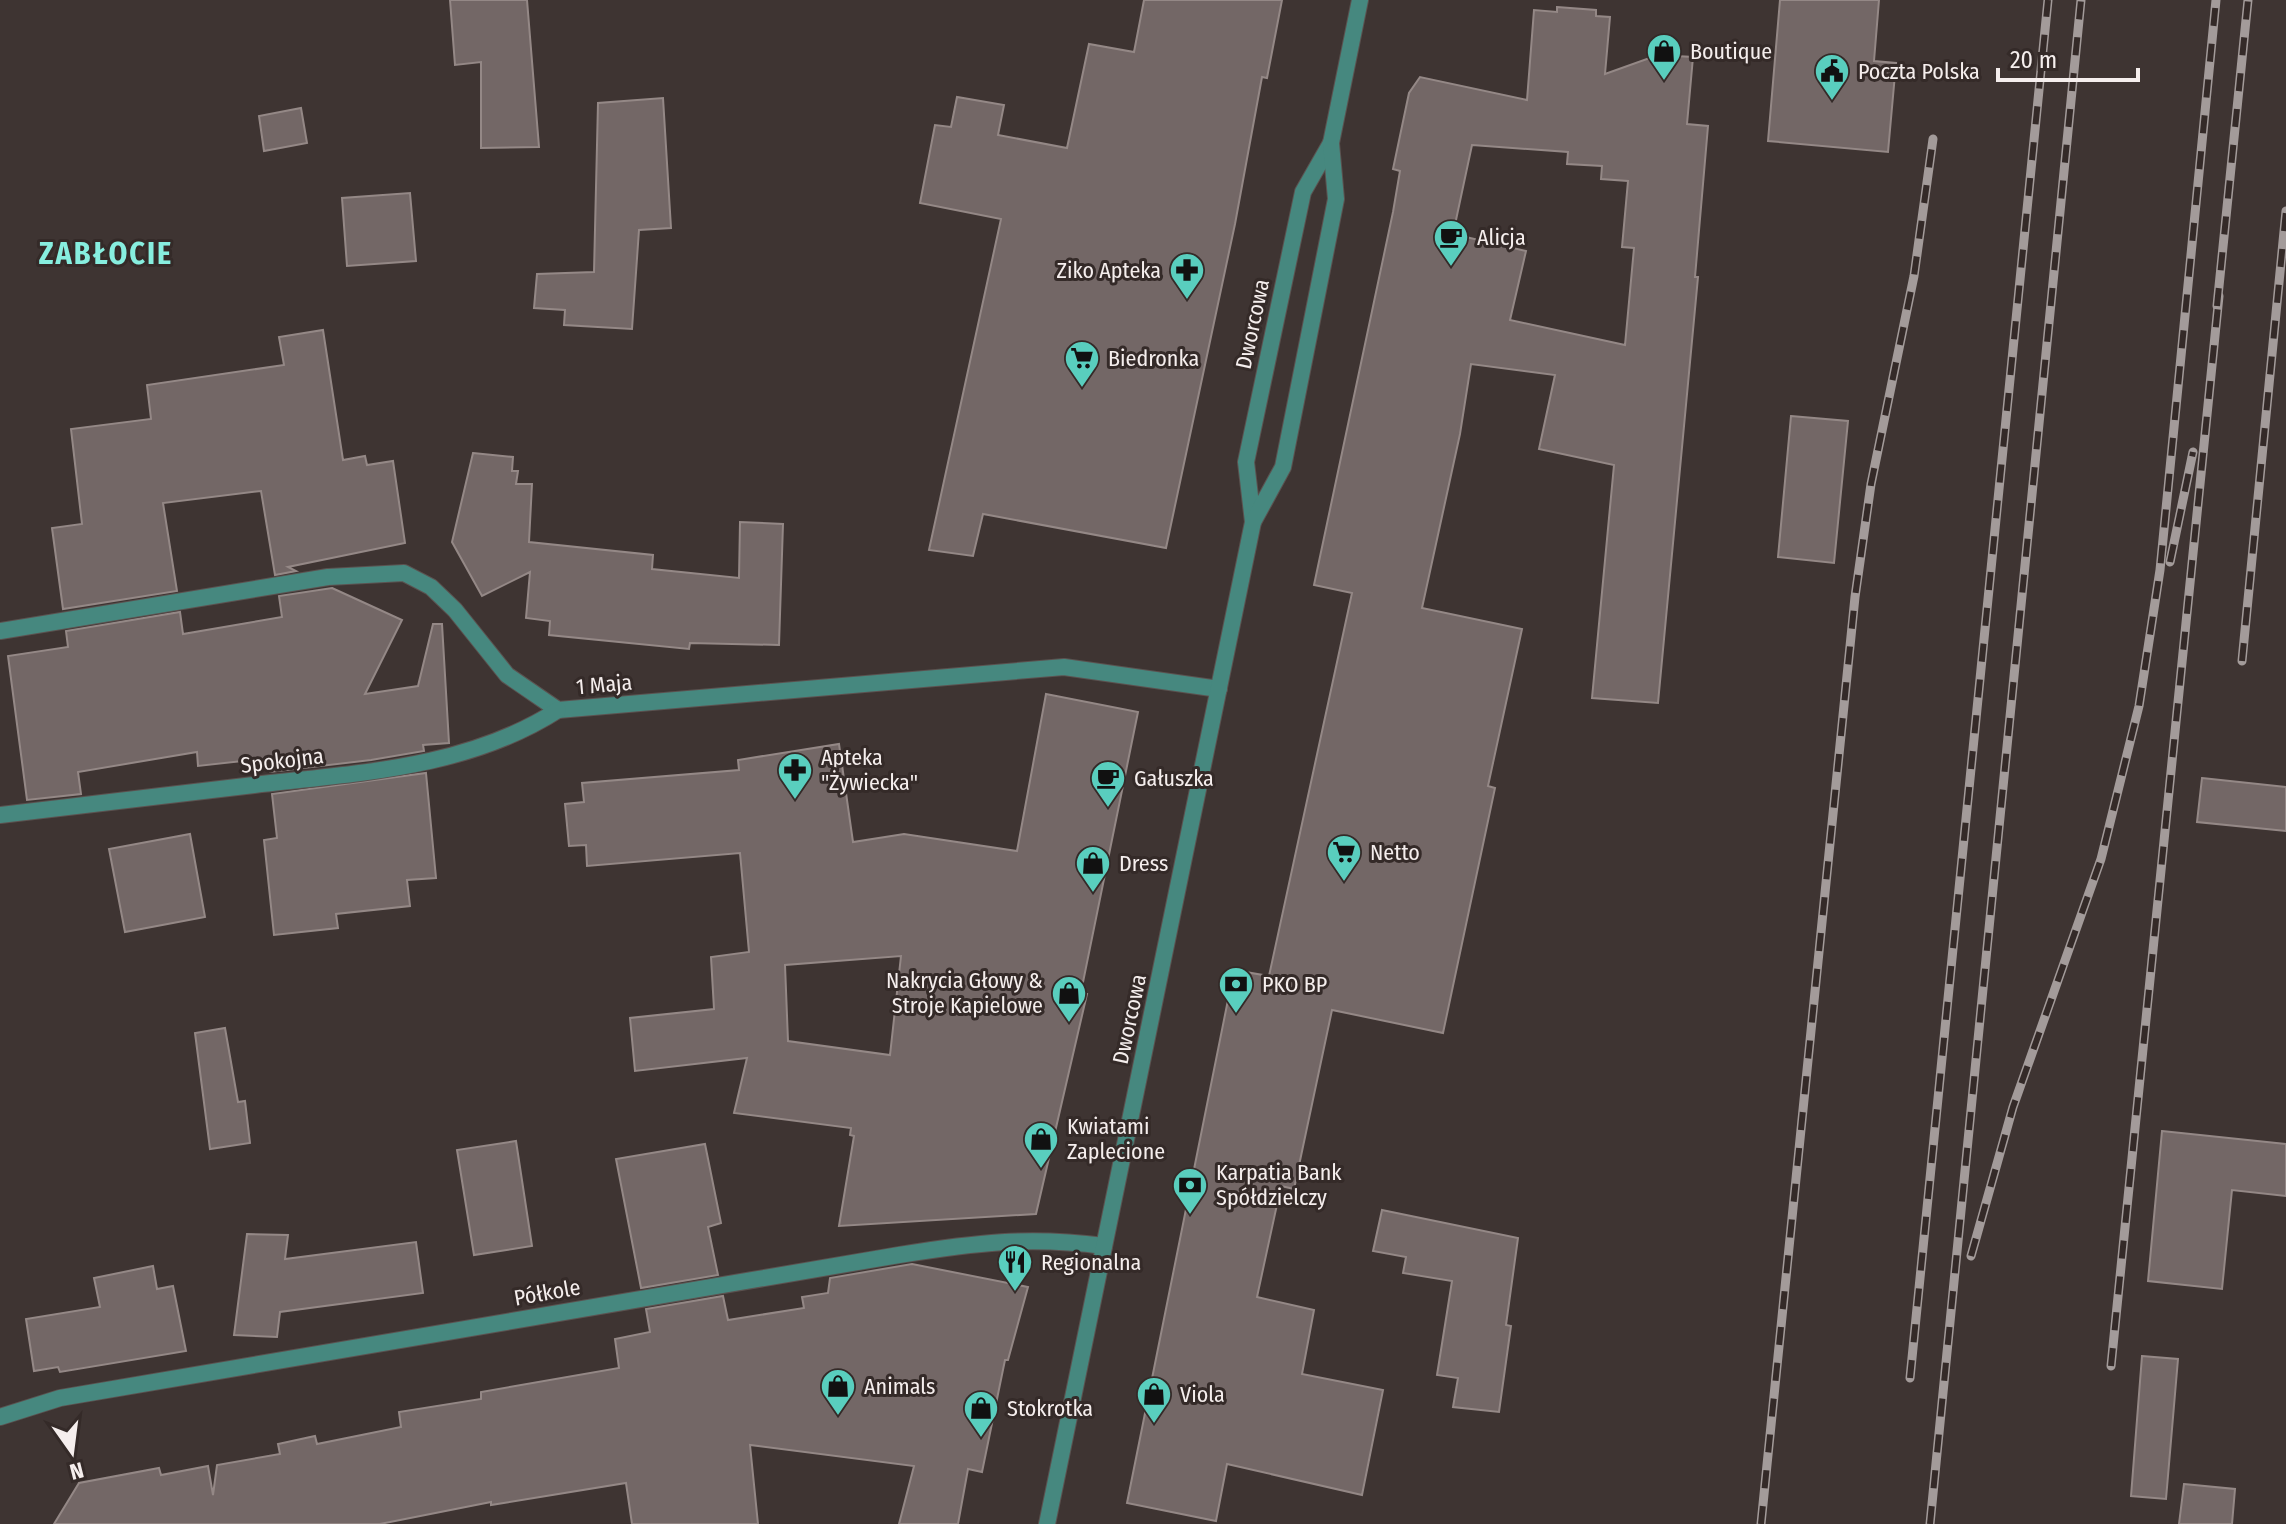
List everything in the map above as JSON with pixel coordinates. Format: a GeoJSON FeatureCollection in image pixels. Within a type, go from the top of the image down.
{"type":"FeatureCollection","features":[{"type":"Feature","properties":{"kind":"street","name":"Dworcowa"},"geometry":{"type":"LineString","coordinates":[[1047,1524],[1253,522],[1283,467],[1336,199],[1331,143],[1360,0]]}},
{"type":"Feature","properties":{"kind":"street","name":"Dworcowa"},"geometry":{"type":"LineString","coordinates":[[1253,522],[1246,462],[1303,192],[1331,143]]}},
{"type":"Feature","properties":{"kind":"street","name":"1 Maja"},"geometry":{"type":"LineString","coordinates":[[0,631],[328,577],[404,573],[431,587],[455,610],[507,675],[558,710],[1064,667],[1219,689]]}},
{"type":"Feature","properties":{"kind":"street","name":"Spokojna"},"geometry":{"type":"LineString","coordinates":[[0,815],[355,773],[451,757],[525,731],[558,710]]}},
{"type":"Feature","properties":{"kind":"street","name":"Półkole"},"geometry":{"type":"LineString","coordinates":[[0,1417],[75,1395],[1001,1239],[1051,1239],[1104,1246]]}},
{"type":"Feature","properties":{"kind":"building"},"geometry":{"type":"Polygon","coordinates":[[[450,0],[527,0],[539,147],[481,148],[481,62],[455,65],[450,0]]]}},
{"type":"Feature","properties":{"kind":"building"},"geometry":{"type":"Polygon","coordinates":[[[1144,0],[1282,0],[1267,78],[1262,77],[1235,224],[1166,548],[983,514],[973,556],[929,550],[1001,219],[920,203],[935,125],[951,127],[957,97],[1004,105],[998,135],[1067,148],[1089,44],[1134,52],[1144,0]]]}},
{"type":"Feature","properties":{"kind":"building","name":"Poczta Polska"},"geometry":{"type":"Polygon","coordinates":[[[1780,0],[1879,0],[1874,61],[1896,63],[1888,152],[1768,141],[1780,0]]]}},
{"type":"Feature","properties":{"kind":"building"},"geometry":{"type":"Polygon","coordinates":[[[1557,7],[1596,10],[1596,16],[1610,17],[1605,74],[1658,55],[1693,57],[1687,124],[1708,126],[1695,277],[1698,277],[1658,703],[1592,698],[1614,465],[1539,449],[1555,375],[1471,364],[1460,434],[1422,608],[1522,629],[1488,786],[1495,788],[1443,1033],[1332,1010],[1294,1189],[1281,1186],[1257,1297],[1314,1310],[1302,1374],[1383,1390],[1362,1495],[1227,1464],[1216,1521],[1127,1503],[1234,970],[1269,976],[1352,593],[1314,585],[1393,212],[1400,171],[1393,169],[1409,93],[1420,77],[1527,100],[1534,10],[1557,12],[1557,7]],[[1472,145],[1453,234],[1526,251],[1510,320],[1625,345],[1634,248],[1622,247],[1628,181],[1601,179],[1602,166],[1567,164],[1568,152],[1472,145]]]}},
{"type":"Feature","properties":{"kind":"building"},"geometry":{"type":"Polygon","coordinates":[[[663,98],[671,228],[639,230],[632,329],[564,325],[565,310],[534,308],[537,274],[594,272],[598,103],[663,98]]]}},
{"type":"Feature","properties":{"kind":"building"},"geometry":{"type":"Polygon","coordinates":[[[301,108],[307,143],[264,151],[259,116],[301,108]]]}},
{"type":"Feature","properties":{"kind":"building"},"geometry":{"type":"Polygon","coordinates":[[[410,193],[416,261],[347,266],[342,198],[410,193]]]}},
{"type":"Feature","properties":{"kind":"building"},"geometry":{"type":"Polygon","coordinates":[[[323,330],[343,460],[365,456],[367,465],[393,461],[405,543],[288,567],[296,571],[275,575],[261,491],[163,503],[177,591],[63,609],[52,528],[82,524],[71,429],[151,419],[147,385],[284,365],[279,337],[323,330]]]}},
{"type":"Feature","properties":{"kind":"building"},"geometry":{"type":"Polygon","coordinates":[[[1791,416],[1848,421],[1834,563],[1778,557],[1791,416]]]}},
{"type":"Feature","properties":{"kind":"building"},"geometry":{"type":"Polygon","coordinates":[[[473,453],[513,457],[512,471],[518,471],[516,484],[532,484],[529,542],[653,555],[652,569],[739,578],[740,522],[783,524],[779,645],[690,643],[689,649],[549,635],[550,621],[526,618],[530,572],[482,596],[452,542],[473,453]]]}},
{"type":"Feature","properties":{"kind":"building"},"geometry":{"type":"Polygon","coordinates":[[[332,588],[402,620],[365,694],[418,686],[433,624],[442,624],[449,743],[423,745],[424,751],[371,760],[270,772],[269,758],[198,766],[197,752],[78,772],[81,794],[27,800],[8,656],[68,647],[66,631],[180,612],[183,634],[282,617],[279,596],[332,588]]]}},
{"type":"Feature","properties":{"kind":"building"},"geometry":{"type":"Polygon","coordinates":[[[1046,694],[1138,712],[1081,992],[1087,994],[1036,1214],[839,1226],[854,1136],[850,1135],[851,1128],[734,1113],[747,1058],[635,1071],[630,1018],[714,1009],[711,957],[749,952],[740,853],[587,866],[586,845],[569,846],[565,804],[584,802],[582,783],[739,770],[738,760],[839,744],[853,842],[904,834],[1017,851],[1046,694]],[[901,956],[785,965],[788,1041],[890,1055],[901,956]]]}},
{"type":"Feature","properties":{"kind":"building"},"geometry":{"type":"Polygon","coordinates":[[[426,773],[436,878],[407,880],[410,906],[336,914],[338,928],[274,935],[264,840],[277,838],[272,794],[426,773]]]}},
{"type":"Feature","properties":{"kind":"building"},"geometry":{"type":"Polygon","coordinates":[[[2202,778],[2286,787],[2286,831],[2197,822],[2202,778]]]}},
{"type":"Feature","properties":{"kind":"building"},"geometry":{"type":"Polygon","coordinates":[[[190,834],[205,917],[125,932],[109,849],[190,834]]]}},
{"type":"Feature","properties":{"kind":"building"},"geometry":{"type":"Polygon","coordinates":[[[225,1028],[238,1102],[245,1101],[250,1143],[210,1149],[195,1033],[225,1028]]]}},
{"type":"Feature","properties":{"kind":"building"},"geometry":{"type":"Polygon","coordinates":[[[2162,1131],[2286,1144],[2286,1196],[2232,1190],[2222,1289],[2148,1281],[2162,1131]]]}},
{"type":"Feature","properties":{"kind":"building"},"geometry":{"type":"Polygon","coordinates":[[[516,1141],[532,1246],[474,1255],[457,1150],[516,1141]]]}},
{"type":"Feature","properties":{"kind":"building"},"geometry":{"type":"Polygon","coordinates":[[[705,1144],[721,1223],[708,1227],[718,1275],[641,1288],[616,1159],[705,1144]]]}},
{"type":"Feature","properties":{"kind":"building"},"geometry":{"type":"Polygon","coordinates":[[[1382,1210],[1518,1238],[1506,1325],[1511,1326],[1499,1412],[1453,1407],[1458,1378],[1437,1375],[1452,1281],[1403,1273],[1406,1257],[1373,1251],[1382,1210]]]}},
{"type":"Feature","properties":{"kind":"building"},"geometry":{"type":"Polygon","coordinates":[[[247,1234],[288,1235],[285,1259],[416,1242],[423,1293],[280,1312],[277,1337],[234,1335],[247,1234]]]}},
{"type":"Feature","properties":{"kind":"building"},"geometry":{"type":"Polygon","coordinates":[[[912,1264],[1028,1287],[1008,1360],[1005,1360],[982,1472],[968,1469],[958,1524],[899,1524],[914,1466],[750,1445],[758,1524],[632,1524],[626,1483],[491,1505],[491,1502],[380,1524],[54,1524],[79,1483],[159,1468],[161,1475],[208,1466],[213,1495],[217,1465],[280,1454],[278,1444],[315,1436],[317,1444],[401,1427],[399,1412],[481,1399],[481,1392],[619,1368],[615,1339],[650,1332],[646,1309],[723,1296],[728,1320],[804,1308],[802,1297],[828,1293],[830,1278],[912,1264]]]}},
{"type":"Feature","properties":{"kind":"building"},"geometry":{"type":"Polygon","coordinates":[[[153,1266],[157,1289],[173,1286],[186,1351],[60,1372],[58,1367],[34,1371],[26,1319],[100,1307],[94,1278],[153,1266]]]}},
{"type":"Feature","properties":{"kind":"building"},"geometry":{"type":"Polygon","coordinates":[[[2142,1356],[2178,1359],[2166,1499],[2131,1496],[2142,1356]]]}},
{"type":"Feature","properties":{"kind":"building"},"geometry":{"type":"Polygon","coordinates":[[[2184,1484],[2235,1489],[2232,1524],[2179,1524],[2184,1484]]]}},
{"type":"Feature","properties":{"kind":"railway"},"geometry":{"type":"LineString","coordinates":[[1910,1378],[2048,0]]}},
{"type":"Feature","properties":{"kind":"railway"},"geometry":{"type":"LineString","coordinates":[[1930,1524],[2081,0]]}},
{"type":"Feature","properties":{"kind":"railway"},"geometry":{"type":"LineString","coordinates":[[1971,1256],[2013,1107],[2101,859],[2139,706],[2160,570],[2216,0]]}},
{"type":"Feature","properties":{"kind":"railway"},"geometry":{"type":"LineString","coordinates":[[2217,306],[2248,0]]}},
{"type":"Feature","properties":{"kind":"railway"},"geometry":{"type":"LineString","coordinates":[[1761,1524],[1855,597],[1871,484],[1914,276],[1933,139]]}},
{"type":"Feature","properties":{"kind":"railway"},"geometry":{"type":"LineString","coordinates":[[2242,661],[2286,211]]}},
{"type":"Feature","properties":{"kind":"railway"},"geometry":{"type":"LineString","coordinates":[[2111,1366],[2219,296]]}},
{"type":"Feature","properties":{"kind":"railway"},"geometry":{"type":"LineString","coordinates":[[2170,562],[2193,452]]}},
{"type":"Feature","properties":{"kind":"place","name":"Boutique"},"geometry":{"type":"Point","coordinates":[1664,82]}},
{"type":"Feature","properties":{"kind":"place","name":"Poczta Polska"},"geometry":{"type":"Point","coordinates":[1832,102]}},
{"type":"Feature","properties":{"kind":"place","name":"Alicja"},"geometry":{"type":"Point","coordinates":[1451,268]}},
{"type":"Feature","properties":{"kind":"place","name":"Ziko Apteka"},"geometry":{"type":"Point","coordinates":[1187,301]}},
{"type":"Feature","properties":{"kind":"place","name":"Biedronka"},"geometry":{"type":"Point","coordinates":[1082,389]}},
{"type":"Feature","properties":{"kind":"place","name":"Apteka \"Żywiecka\""},"geometry":{"type":"Point","coordinates":[795,801]}},
{"type":"Feature","properties":{"kind":"place","name":"Gałuszka"},"geometry":{"type":"Point","coordinates":[1108,809]}},
{"type":"Feature","properties":{"kind":"place","name":"Netto"},"geometry":{"type":"Point","coordinates":[1344,883]}},
{"type":"Feature","properties":{"kind":"place","name":"Dress"},"geometry":{"type":"Point","coordinates":[1093,894]}},
{"type":"Feature","properties":{"kind":"place","name":"PKO BP"},"geometry":{"type":"Point","coordinates":[1236,1015]}},
{"type":"Feature","properties":{"kind":"place","name":"Nakrycia Głowy & Stroje Kapielowe"},"geometry":{"type":"Point","coordinates":[1069,1024]}},
{"type":"Feature","properties":{"kind":"place","name":"Kwiatami Zaplecione"},"geometry":{"type":"Point","coordinates":[1041,1170]}},
{"type":"Feature","properties":{"kind":"place","name":"Karpatia Bank Spółdzielczy"},"geometry":{"type":"Point","coordinates":[1190,1216]}},
{"type":"Feature","properties":{"kind":"place","name":"Regionalna"},"geometry":{"type":"Point","coordinates":[1015,1293]}},
{"type":"Feature","properties":{"kind":"place","name":"Animals"},"geometry":{"type":"Point","coordinates":[838,1417]}},
{"type":"Feature","properties":{"kind":"place","name":"Viola"},"geometry":{"type":"Point","coordinates":[1154,1425]}},
{"type":"Feature","properties":{"kind":"place","name":"Stokrotka"},"geometry":{"type":"Point","coordinates":[981,1439]}},
{"type":"Feature","properties":{"kind":"district","name":"ZABŁOCIE"},"geometry":{"type":"Point","coordinates":[106,254]}}]}
